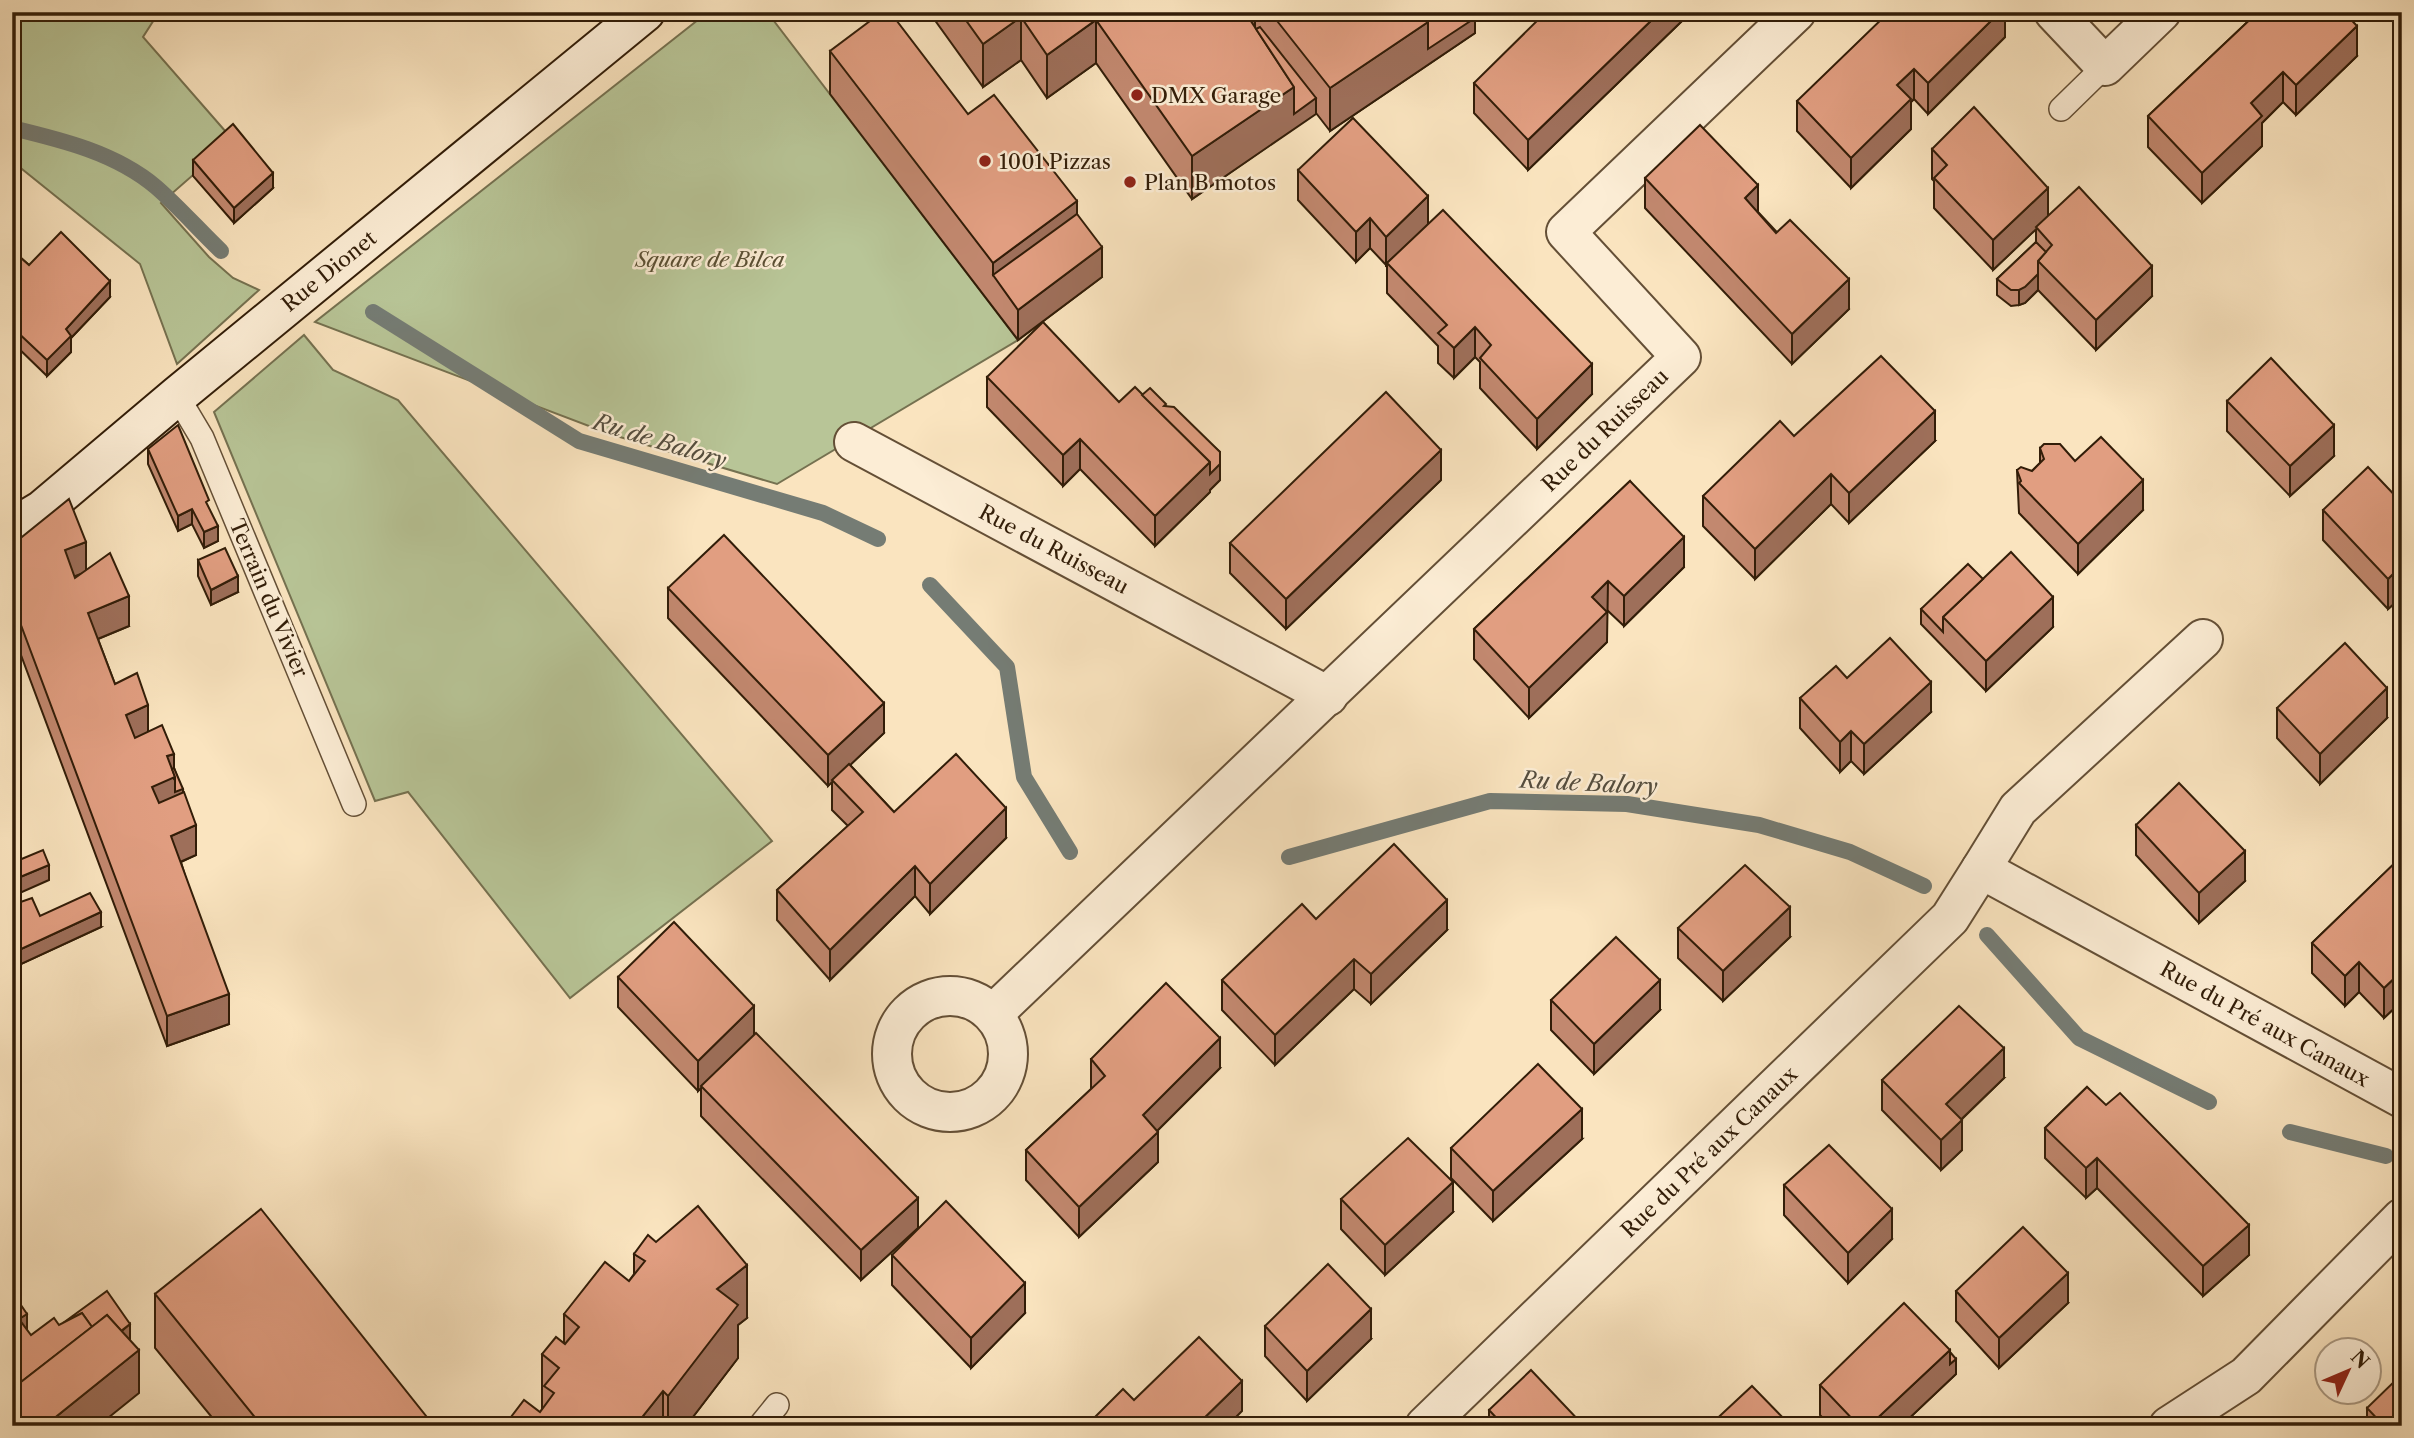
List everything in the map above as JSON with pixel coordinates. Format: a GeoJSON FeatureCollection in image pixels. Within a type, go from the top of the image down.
{"type":"FeatureCollection","features":[{"type":"Feature","properties":{"kind":"street","name":"Rue du Ruisseau"},"geometry":{"type":"LineString","coordinates":[[993,1014],[1681,357],[1566,232],[1796,12]]}},
{"type":"Feature","properties":{"kind":"street"},"geometry":{"type":"LineString","coordinates":[[2054,12],[2105,66],[2161,12]]}},
{"type":"Feature","properties":{"kind":"street","name":"Rue Dionet"},"geometry":{"type":"LineString","coordinates":[[12,528],[41,510],[426,194],[625,18]]}},
{"type":"Feature","properties":{"kind":"street","name":"Rue du Ruisseau"},"geometry":{"type":"LineString","coordinates":[[854,442],[1328,696]]}},
{"type":"Feature","properties":{"kind":"street","name":"Rue du Pré aux Canaux"},"geometry":{"type":"LineString","coordinates":[[1425,1426],[1950,918],[2018,809],[2203,639]]}},
{"type":"Feature","properties":{"kind":"street","name":"Rue du Pré aux Canaux"},"geometry":{"type":"LineString","coordinates":[[1981,869],[2402,1098]]}},
{"type":"Feature","properties":{"kind":"street"},"geometry":{"type":"LineString","coordinates":[[2169,1426],[2246,1376],[2402,1218]]}},
{"type":"Feature","properties":{"kind":"lane"},"geometry":{"type":"LineString","coordinates":[[2061,109],[2105,66]]}},
{"type":"Feature","properties":{"kind":"lane","name":"Terrain du Vivier"},"geometry":{"type":"LineString","coordinates":[[177,396],[202,438],[354,804]]}},
{"type":"Feature","properties":{"kind":"lane"},"geometry":{"type":"LineString","coordinates":[[760,1426],[777,1405]]}},
{"type":"Feature","properties":{"kind":"green space"},"geometry":{"type":"Polygon","coordinates":[[[12,12],[159,12],[143,37],[233,140],[161,203],[209,257],[233,278],[259,290],[177,364],[140,264],[12,161],[12,12]]]}},
{"type":"Feature","properties":{"kind":"green space","name":"Square de Bilca"},"geometry":{"type":"Polygon","coordinates":[[[708,12],[767,12],[1018,340],[777,484],[610,434],[315,322],[708,12]]]}},
{"type":"Feature","properties":{"kind":"green space"},"geometry":{"type":"Polygon","coordinates":[[[304,335],[333,370],[398,400],[772,841],[570,998],[408,792],[375,801],[214,412],[304,335]]]}},
{"type":"Feature","properties":{"kind":"building"},"geometry":{"type":"Polygon","coordinates":[[[882,12],[890,12],[968,114],[994,95],[1077,201],[993,263],[830,51],[882,12]]]}},
{"type":"Feature","properties":{"kind":"building"},"geometry":{"type":"Polygon","coordinates":[[[960,12],[1245,12],[1294,87],[1192,156],[1096,20],[1047,55],[1021,17],[983,44],[960,12]]]}},
{"type":"Feature","properties":{"kind":"building"},"geometry":{"type":"Polygon","coordinates":[[[1270,12],[1420,12],[1428,22],[1330,88],[1270,12]]]}},
{"type":"Feature","properties":{"kind":"building"},"geometry":{"type":"Polygon","coordinates":[[[1420,12],[1471,12],[1475,18],[1428,49],[1428,22],[1420,12]]]}},
{"type":"Feature","properties":{"kind":"building"},"geometry":{"type":"Polygon","coordinates":[[[1546,12],[1660,12],[1528,140],[1474,83],[1546,12]]]}},
{"type":"Feature","properties":{"kind":"building"},"geometry":{"type":"Polygon","coordinates":[[[1889,12],[2000,12],[1928,83],[1914,69],[1897,85],[1911,99],[1851,158],[1797,101],[1889,12]]]}},
{"type":"Feature","properties":{"kind":"building"},"geometry":{"type":"Polygon","coordinates":[[[2258,12],[2344,12],[2357,26],[2296,85],[2283,72],[2251,103],[2262,116],[2202,173],[2148,116],[2258,12]]]}},
{"type":"Feature","properties":{"kind":"building"},"geometry":{"type":"Polygon","coordinates":[[[1260,27],[1316,98],[1294,114],[1294,87],[1256,29],[1260,27]]]}},
{"type":"Feature","properties":{"kind":"building"},"geometry":{"type":"Polygon","coordinates":[[[1974,107],[2048,188],[1993,240],[1934,178],[1947,165],[1932,149],[1974,107]]]}},
{"type":"Feature","properties":{"kind":"building"},"geometry":{"type":"Polygon","coordinates":[[[1353,118],[1428,196],[1386,237],[1370,218],[1356,232],[1298,170],[1353,118]]]}},
{"type":"Feature","properties":{"kind":"building"},"geometry":{"type":"Polygon","coordinates":[[[233,124],[273,173],[234,208],[193,160],[233,124]]]}},
{"type":"Feature","properties":{"kind":"building"},"geometry":{"type":"Polygon","coordinates":[[[1700,125],[1758,185],[1745,198],[1776,233],[1790,220],[1849,279],[1792,334],[1645,178],[1700,125]]]}},
{"type":"Feature","properties":{"kind":"building"},"geometry":{"type":"Polygon","coordinates":[[[2079,187],[2152,266],[2096,320],[2038,261],[2052,245],[2036,227],[2079,187]]]}},
{"type":"Feature","properties":{"kind":"building"},"geometry":{"type":"Polygon","coordinates":[[[1443,210],[1592,364],[1537,419],[1480,358],[1491,345],[1475,327],[1454,348],[1438,333],[1447,325],[1387,263],[1443,210]]]}},
{"type":"Feature","properties":{"kind":"building"},"geometry":{"type":"Polygon","coordinates":[[[1077,214],[1102,247],[1018,310],[993,275],[1077,214]]]}},
{"type":"Feature","properties":{"kind":"building"},"geometry":{"type":"Polygon","coordinates":[[[61,232],[110,281],[66,329],[71,336],[47,360],[12,327],[12,250],[29,265],[61,232]]]}},
{"type":"Feature","properties":{"kind":"building"},"geometry":{"type":"Polygon","coordinates":[[[2036,242],[2046,252],[2038,261],[2038,274],[2025,287],[2011,290],[1997,279],[2036,242]]]}},
{"type":"Feature","properties":{"kind":"building"},"geometry":{"type":"Polygon","coordinates":[[[1043,322],[1119,402],[1135,387],[1210,462],[1155,516],[1080,439],[1063,455],[987,377],[1043,322]]]}},
{"type":"Feature","properties":{"kind":"building"},"geometry":{"type":"Polygon","coordinates":[[[1881,356],[1935,411],[1849,493],[1831,474],[1755,549],[1703,496],[1780,421],[1794,436],[1881,356]]]}},
{"type":"Feature","properties":{"kind":"building"},"geometry":{"type":"Polygon","coordinates":[[[2271,358],[2334,425],[2290,466],[2227,401],[2271,358]]]}},
{"type":"Feature","properties":{"kind":"building"},"geometry":{"type":"Polygon","coordinates":[[[1150,388],[1166,404],[1164,406],[1174,407],[1220,452],[1220,464],[1210,474],[1210,462],[1142,395],[1150,388]]]}},
{"type":"Feature","properties":{"kind":"building"},"geometry":{"type":"Polygon","coordinates":[[[1386,392],[1441,450],[1286,599],[1230,543],[1386,392]]]}},
{"type":"Feature","properties":{"kind":"building"},"geometry":{"type":"Polygon","coordinates":[[[178,425],[209,500],[206,502],[218,526],[204,532],[192,509],[178,516],[148,449],[178,425]]]}},
{"type":"Feature","properties":{"kind":"building"},"geometry":{"type":"Polygon","coordinates":[[[2101,437],[2143,480],[2078,544],[2019,483],[2021,481],[2017,470],[2021,467],[2032,471],[2044,459],[2040,448],[2044,444],[2060,444],[2075,461],[2101,437]]]}},
{"type":"Feature","properties":{"kind":"building"},"geometry":{"type":"Polygon","coordinates":[[[2368,467],[2402,503],[2402,578],[2396,571],[2388,579],[2323,510],[2368,467]]]}},
{"type":"Feature","properties":{"kind":"building"},"geometry":{"type":"Polygon","coordinates":[[[1630,481],[1684,537],[1624,596],[1608,581],[1592,597],[1607,612],[1529,688],[1474,629],[1630,481]]]}},
{"type":"Feature","properties":{"kind":"building"},"geometry":{"type":"Polygon","coordinates":[[[69,499],[86,542],[65,550],[75,578],[110,553],[129,596],[88,613],[115,684],[137,673],[148,705],[126,715],[135,738],[162,725],[174,754],[167,756],[175,777],[152,787],[159,803],[184,792],[196,825],[171,836],[229,994],[167,1016],[12,601],[12,545],[69,499]]]}},
{"type":"Feature","properties":{"kind":"building"},"geometry":{"type":"Polygon","coordinates":[[[724,535],[884,703],[828,755],[668,588],[724,535]]]}},
{"type":"Feature","properties":{"kind":"building"},"geometry":{"type":"Polygon","coordinates":[[[225,548],[238,576],[211,590],[198,560],[225,548]]]}},
{"type":"Feature","properties":{"kind":"building"},"geometry":{"type":"Polygon","coordinates":[[[2011,552],[2053,597],[1986,661],[1943,617],[2011,552]]]}},
{"type":"Feature","properties":{"kind":"building"},"geometry":{"type":"Polygon","coordinates":[[[1968,564],[1983,579],[1943,617],[1943,632],[1921,609],[1968,564]]]}},
{"type":"Feature","properties":{"kind":"building"},"geometry":{"type":"Polygon","coordinates":[[[1890,638],[1931,682],[1864,744],[1851,731],[1840,742],[1800,698],[1836,666],[1847,678],[1890,638]]]}},
{"type":"Feature","properties":{"kind":"building"},"geometry":{"type":"Polygon","coordinates":[[[2345,643],[2387,688],[2320,754],[2277,708],[2345,643]]]}},
{"type":"Feature","properties":{"kind":"building"},"geometry":{"type":"Polygon","coordinates":[[[956,754],[1006,808],[930,884],[915,866],[830,950],[777,890],[863,812],[832,780],[849,764],[894,812],[956,754]]]}},
{"type":"Feature","properties":{"kind":"building"},"geometry":{"type":"Polygon","coordinates":[[[174,768],[183,789],[175,792],[172,769],[174,768]]]}},
{"type":"Feature","properties":{"kind":"building"},"geometry":{"type":"Polygon","coordinates":[[[2179,783],[2245,851],[2199,893],[2136,825],[2179,783]]]}},
{"type":"Feature","properties":{"kind":"building"},"geometry":{"type":"Polygon","coordinates":[[[12,795],[18,808],[12,811],[12,795]]]}},
{"type":"Feature","properties":{"kind":"building"},"geometry":{"type":"Polygon","coordinates":[[[1394,844],[1447,900],[1371,974],[1354,959],[1275,1035],[1222,980],[1302,904],[1316,919],[1394,844]]]}},
{"type":"Feature","properties":{"kind":"building"},"geometry":{"type":"Polygon","coordinates":[[[43,850],[49,865],[13,880],[12,863],[43,850]]]}},
{"type":"Feature","properties":{"kind":"building"},"geometry":{"type":"Polygon","coordinates":[[[2402,856],[2402,971],[2384,988],[2359,962],[2345,976],[2312,943],[2402,856]]]}},
{"type":"Feature","properties":{"kind":"building"},"geometry":{"type":"Polygon","coordinates":[[[1745,865],[1790,907],[1723,971],[1678,928],[1745,865]]]}},
{"type":"Feature","properties":{"kind":"building"},"geometry":{"type":"Polygon","coordinates":[[[90,893],[101,912],[19,950],[12,934],[12,905],[32,898],[40,916],[90,893]]]}},
{"type":"Feature","properties":{"kind":"building"},"geometry":{"type":"Polygon","coordinates":[[[674,922],[754,1006],[698,1061],[618,977],[674,922]]]}},
{"type":"Feature","properties":{"kind":"building"},"geometry":{"type":"Polygon","coordinates":[[[1616,937],[1660,980],[1594,1044],[1551,1000],[1616,937]]]}},
{"type":"Feature","properties":{"kind":"building"},"geometry":{"type":"Polygon","coordinates":[[[1166,983],[1220,1038],[1143,1115],[1158,1132],[1079,1207],[1026,1150],[1105,1076],[1091,1059],[1166,983]]]}},
{"type":"Feature","properties":{"kind":"building"},"geometry":{"type":"Polygon","coordinates":[[[1959,1006],[2004,1048],[1946,1104],[1962,1120],[1941,1140],[1882,1080],[1959,1006]]]}},
{"type":"Feature","properties":{"kind":"building"},"geometry":{"type":"Polygon","coordinates":[[[756,1033],[918,1198],[861,1250],[701,1086],[756,1033]]]}},
{"type":"Feature","properties":{"kind":"building"},"geometry":{"type":"Polygon","coordinates":[[[1538,1064],[1582,1109],[1493,1191],[1451,1148],[1538,1064]]]}},
{"type":"Feature","properties":{"kind":"building"},"geometry":{"type":"Polygon","coordinates":[[[2087,1087],[2106,1105],[2120,1093],[2249,1225],[2203,1266],[2097,1158],[2086,1168],[2045,1128],[2087,1087]]]}},
{"type":"Feature","properties":{"kind":"building"},"geometry":{"type":"Polygon","coordinates":[[[1408,1138],[1453,1182],[1385,1245],[1341,1199],[1408,1138]]]}},
{"type":"Feature","properties":{"kind":"building"},"geometry":{"type":"Polygon","coordinates":[[[1829,1145],[1892,1209],[1848,1253],[1784,1185],[1829,1145]]]}},
{"type":"Feature","properties":{"kind":"building"},"geometry":{"type":"Polygon","coordinates":[[[946,1201],[1025,1283],[971,1338],[892,1255],[946,1201]]]}},
{"type":"Feature","properties":{"kind":"building"},"geometry":{"type":"Polygon","coordinates":[[[698,1206],[747,1265],[717,1289],[738,1305],[668,1396],[663,1391],[635,1426],[504,1426],[524,1400],[540,1412],[554,1393],[544,1386],[559,1368],[542,1354],[556,1337],[565,1344],[579,1327],[564,1314],[605,1262],[629,1281],[645,1261],[634,1254],[648,1235],[656,1242],[698,1206]]]}},
{"type":"Feature","properties":{"kind":"building"},"geometry":{"type":"Polygon","coordinates":[[[261,1209],[434,1426],[262,1426],[155,1294],[261,1209]]]}},
{"type":"Feature","properties":{"kind":"building"},"geometry":{"type":"Polygon","coordinates":[[[2023,1227],[2068,1273],[1999,1338],[1956,1291],[2023,1227]]]}},
{"type":"Feature","properties":{"kind":"building"},"geometry":{"type":"Polygon","coordinates":[[[1328,1264],[1371,1309],[1307,1371],[1265,1326],[1328,1264]]]}},
{"type":"Feature","properties":{"kind":"building"},"geometry":{"type":"Polygon","coordinates":[[[107,1291],[130,1324],[121,1331],[107,1315],[92,1327],[82,1313],[63,1323],[107,1291]]]}},
{"type":"Feature","properties":{"kind":"building"},"geometry":{"type":"Polygon","coordinates":[[[12,1292],[27,1314],[19,1319],[31,1335],[54,1318],[59,1325],[82,1313],[92,1327],[12,1389],[12,1292]]]}},
{"type":"Feature","properties":{"kind":"building"},"geometry":{"type":"Polygon","coordinates":[[[1904,1303],[1950,1350],[1869,1426],[1859,1426],[1820,1385],[1904,1303]]]}},
{"type":"Feature","properties":{"kind":"building"},"geometry":{"type":"Polygon","coordinates":[[[107,1315],[139,1350],[52,1420],[56,1426],[12,1426],[12,1389],[107,1315]]]}},
{"type":"Feature","properties":{"kind":"building"},"geometry":{"type":"Polygon","coordinates":[[[1199,1337],[1242,1381],[1196,1426],[1086,1426],[1123,1389],[1134,1400],[1199,1337]]]}},
{"type":"Feature","properties":{"kind":"building"},"geometry":{"type":"Polygon","coordinates":[[[1950,1352],[1956,1359],[1950,1364],[1950,1352]]]}},
{"type":"Feature","properties":{"kind":"building"},"geometry":{"type":"Polygon","coordinates":[[[1531,1370],[1584,1426],[1504,1426],[1489,1410],[1531,1370]]]}},
{"type":"Feature","properties":{"kind":"building"},"geometry":{"type":"Polygon","coordinates":[[[2402,1374],[2402,1426],[2384,1426],[2367,1408],[2382,1406],[2382,1393],[2402,1374]]]}},
{"type":"Feature","properties":{"kind":"building"},"geometry":{"type":"Polygon","coordinates":[[[1752,1386],[1791,1426],[1709,1426],[1752,1386]]]}},
{"type":"Feature","properties":{"kind":"building"},"geometry":{"type":"Polygon","coordinates":[[[1991,1419],[1997,1426],[1984,1426],[1991,1419]]]}},
{"type":"Feature","properties":{"kind":"waterway","name":"Ru de Balory"},"geometry":{"type":"LineString","coordinates":[[12,128],[88,149],[124,165],[173,202],[221,251]]}},
{"type":"Feature","properties":{"kind":"waterway","name":"Ru de Balory"},"geometry":{"type":"LineString","coordinates":[[373,312],[579,441],[823,513],[878,539]]}},
{"type":"Feature","properties":{"kind":"waterway","name":"Ru de Balory"},"geometry":{"type":"LineString","coordinates":[[930,585],[1007,667],[1024,777],[1070,852]]}},
{"type":"Feature","properties":{"kind":"waterway","name":"Ru de Balory"},"geometry":{"type":"LineString","coordinates":[[1289,857],[1490,801],[1627,804],[1759,825],[1850,852],[1924,886]]}},
{"type":"Feature","properties":{"kind":"waterway","name":"Ru de Balory"},"geometry":{"type":"LineString","coordinates":[[1987,935],[2079,1038],[2209,1102]]}},
{"type":"Feature","properties":{"kind":"waterway","name":"Ru de Balory"},"geometry":{"type":"LineString","coordinates":[[2290,1132],[2386,1156]]}},
{"type":"Feature","properties":{"kind":"place","name":"DMX Garage"},"geometry":{"type":"Point","coordinates":[1137,95]}},
{"type":"Feature","properties":{"kind":"place","name":"1001 Pizzas"},"geometry":{"type":"Point","coordinates":[985,161]}},
{"type":"Feature","properties":{"kind":"place","name":"Plan B motos"},"geometry":{"type":"Point","coordinates":[1130,182]}}]}
